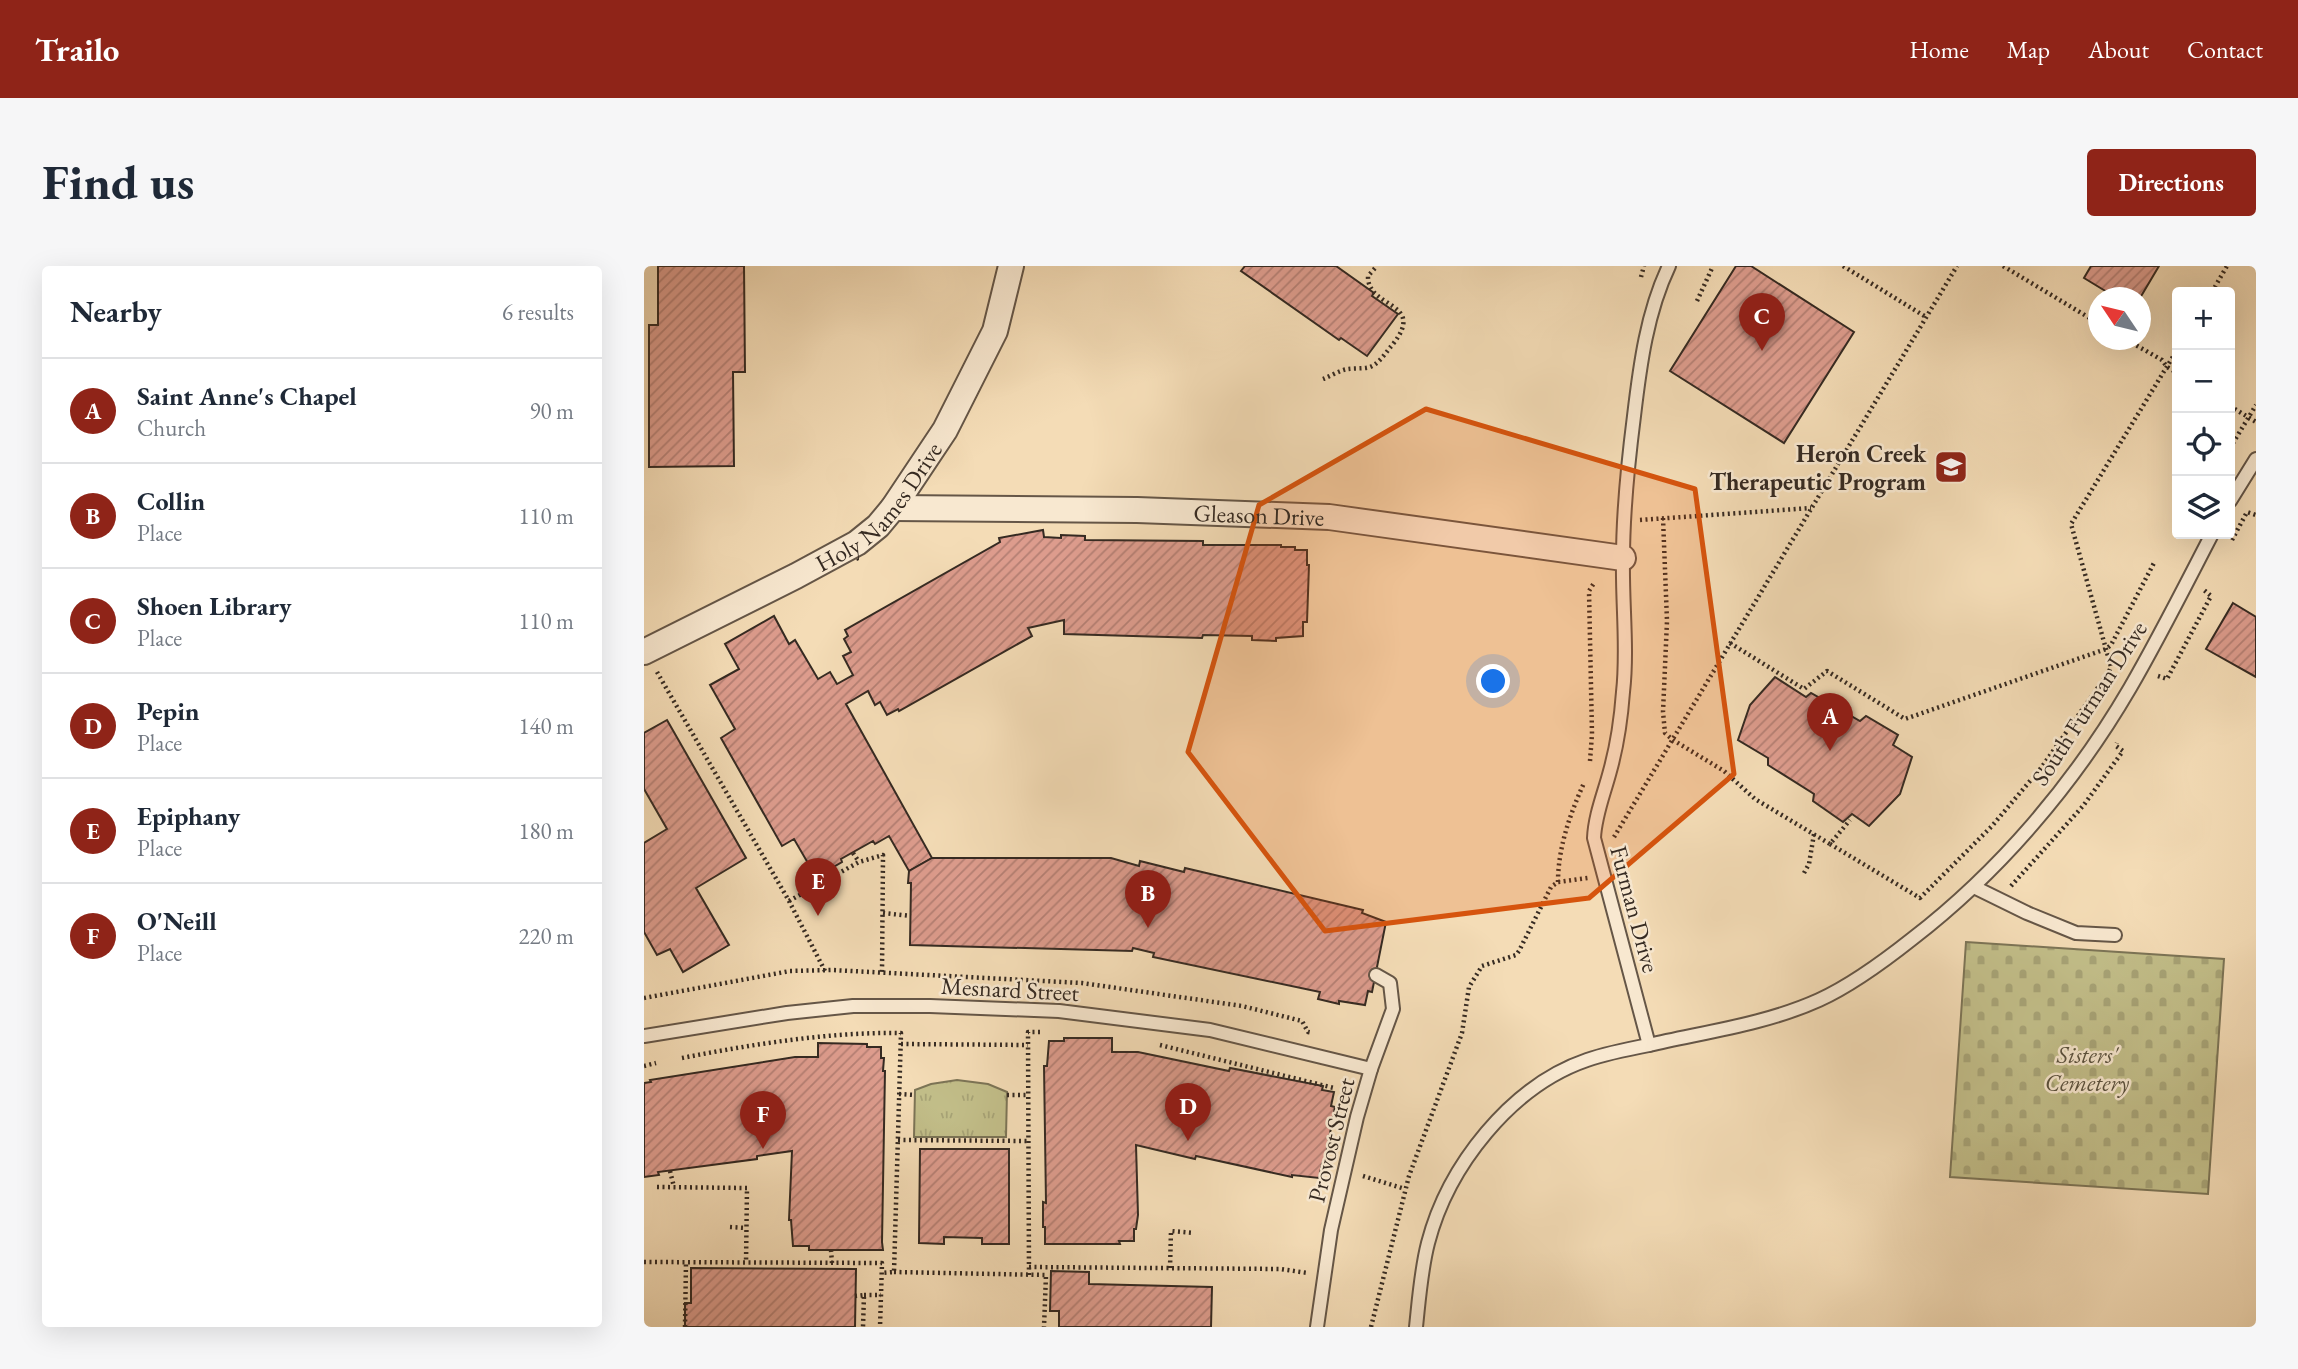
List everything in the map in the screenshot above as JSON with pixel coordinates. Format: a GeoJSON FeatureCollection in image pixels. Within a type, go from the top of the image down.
{"type":"FeatureCollection","features":[{"type":"Feature","properties":{"kind":"street","name":"Holy Names Drive"},"geometry":{"type":"LineString","coordinates":[[645,652],[779,586],[857,543],[878,526],[945,430],[995,331],[1011,266]]}},
{"type":"Feature","properties":{"kind":"street","name":"Gleason Drive"},"geometry":{"type":"LineString","coordinates":[[893,508],[1137,510],[1329,517],[1623,558]]}},
{"type":"Feature","properties":{"kind":"lane","name":"Furman Drive"},"geometry":{"type":"LineString","coordinates":[[1649,1045],[1594,838],[1595,824],[1611,769],[1624,689],[1623,558],[1630,450],[1647,331],[1661,283],[1669,266]]}},
{"type":"Feature","properties":{"kind":"lane"},"geometry":{"type":"LineString","coordinates":[[2235,492],[2256,459]]}},
{"type":"Feature","properties":{"kind":"lane","name":"South Furman Drive"},"geometry":{"type":"LineString","coordinates":[[1649,1045],[1754,1021],[1818,1000],[1853,982],[1899,949],[1974,887],[1995,868],[2066,783],[2107,723],[2168,621],[2209,539]]}},
{"type":"Feature","properties":{"kind":"lane"},"geometry":{"type":"LineString","coordinates":[[1974,887],[2028,914],[2076,933],[2115,935]]}},
{"type":"Feature","properties":{"kind":"lane","name":"Provost Street"},"geometry":{"type":"LineString","coordinates":[[1317,1327],[1331,1230],[1345,1170],[1371,1069],[1393,1009],[1390,983],[1376,975]]}},
{"type":"Feature","properties":{"kind":"lane","name":"Mesnard Street"},"geometry":{"type":"LineString","coordinates":[[644,1036],[787,1013],[853,1006],[1059,1011],[1210,1030],[1371,1069]]}},
{"type":"Feature","properties":{"kind":"lane"},"geometry":{"type":"LineString","coordinates":[[1416,1327],[1421,1281],[1432,1232],[1452,1183],[1475,1146],[1503,1116],[1540,1084],[1585,1060],[1649,1045]]}},
{"type":"Feature","properties":{"kind":"path"},"geometry":{"type":"LineString","coordinates":[[1323,379],[1347,369],[1374,365],[1401,331],[1402,313],[1379,297],[1369,285],[1368,276],[1377,266]]}},
{"type":"Feature","properties":{"kind":"path"},"geometry":{"type":"LineString","coordinates":[[1697,301],[1713,266]]}},
{"type":"Feature","properties":{"kind":"path"},"geometry":{"type":"LineString","coordinates":[[1843,266],[1926,317]]}},
{"type":"Feature","properties":{"kind":"path"},"geometry":{"type":"LineString","coordinates":[[1614,837],[1957,266]]}},
{"type":"Feature","properties":{"kind":"path"},"geometry":{"type":"LineString","coordinates":[[2003,266],[2088,317]]}},
{"type":"Feature","properties":{"kind":"path"},"geometry":{"type":"LineString","coordinates":[[2215,287],[2227,266]]}},
{"type":"Feature","properties":{"kind":"path"},"geometry":{"type":"LineString","coordinates":[[2144,350],[2162,360],[2172,370]]}},
{"type":"Feature","properties":{"kind":"path"},"geometry":{"type":"LineString","coordinates":[[1663,518],[1667,621],[1663,712],[1665,733],[1724,771],[1755,799],[1920,898],[1992,826],[2041,768],[2106,676],[2110,667],[2106,649],[2071,524],[2172,358]]}},
{"type":"Feature","properties":{"kind":"path"},"geometry":{"type":"LineString","coordinates":[[2235,439],[2256,405]]}},
{"type":"Feature","properties":{"kind":"path"},"geometry":{"type":"LineString","coordinates":[[2235,409],[2256,422]]}},
{"type":"Feature","properties":{"kind":"path"},"geometry":{"type":"LineString","coordinates":[[1639,520],[1811,508]]}},
{"type":"Feature","properties":{"kind":"path"},"geometry":{"type":"LineString","coordinates":[[1730,643],[1804,689],[1827,671],[1905,719],[2106,649],[2111,645],[2155,561]]}},
{"type":"Feature","properties":{"kind":"path"},"geometry":{"type":"LineString","coordinates":[[1590,770],[1592,734],[1589,591],[1594,583]]}},
{"type":"Feature","properties":{"kind":"path"},"geometry":{"type":"LineString","coordinates":[[645,652],[789,901],[825,971]]}},
{"type":"Feature","properties":{"kind":"path"},"geometry":{"type":"LineString","coordinates":[[2106,676],[2115,682]]}},
{"type":"Feature","properties":{"kind":"path"},"geometry":{"type":"LineString","coordinates":[[1558,882],[1558,861],[1573,809],[1586,780]]}},
{"type":"Feature","properties":{"kind":"path"},"geometry":{"type":"LineString","coordinates":[[1830,844],[1850,820]]}},
{"type":"Feature","properties":{"kind":"path"},"geometry":{"type":"LineString","coordinates":[[1804,873],[1809,864],[1814,834]]}},
{"type":"Feature","properties":{"kind":"path"},"geometry":{"type":"LineString","coordinates":[[853,853],[859,862]]}},
{"type":"Feature","properties":{"kind":"path"},"geometry":{"type":"LineString","coordinates":[[789,901],[859,862],[883,855],[882,974]]}},
{"type":"Feature","properties":{"kind":"path"},"geometry":{"type":"LineString","coordinates":[[1371,1327],[1405,1189],[1462,1033],[1472,979],[1486,963],[1509,957],[1518,951],[1552,887],[1558,882],[1588,878]]}},
{"type":"Feature","properties":{"kind":"path"},"geometry":{"type":"LineString","coordinates":[[883,913],[911,916]]}},
{"type":"Feature","properties":{"kind":"path"},"geometry":{"type":"LineString","coordinates":[[1029,1275],[1028,1032],[1059,1032],[1059,1011]]}},
{"type":"Feature","properties":{"kind":"path"},"geometry":{"type":"LineString","coordinates":[[682,1058],[748,1045],[868,1033],[901,1033],[894,1272]]}},
{"type":"Feature","properties":{"kind":"path"},"geometry":{"type":"LineString","coordinates":[[1147,1042],[1334,1088]]}},
{"type":"Feature","properties":{"kind":"path"},"geometry":{"type":"LineString","coordinates":[[901,1044],[1028,1045]]}},
{"type":"Feature","properties":{"kind":"path"},"geometry":{"type":"LineString","coordinates":[[644,1066],[656,1063]]}},
{"type":"Feature","properties":{"kind":"path"},"geometry":{"type":"LineString","coordinates":[[899,1094],[915,1095]]}},
{"type":"Feature","properties":{"kind":"path"},"geometry":{"type":"LineString","coordinates":[[1007,1095],[1028,1095]]}},
{"type":"Feature","properties":{"kind":"path"},"geometry":{"type":"LineString","coordinates":[[898,1140],[1028,1141]]}},
{"type":"Feature","properties":{"kind":"path"},"geometry":{"type":"LineString","coordinates":[[1345,1170],[1405,1189]]}},
{"type":"Feature","properties":{"kind":"path"},"geometry":{"type":"LineString","coordinates":[[670,1171],[674,1187]]}},
{"type":"Feature","properties":{"kind":"path"},"geometry":{"type":"LineString","coordinates":[[657,1187],[747,1188],[746,1263]]}},
{"type":"Feature","properties":{"kind":"path"},"geometry":{"type":"LineString","coordinates":[[730,1227],[746,1228]]}},
{"type":"Feature","properties":{"kind":"path"},"geometry":{"type":"LineString","coordinates":[[1170,1268],[1171,1231],[1194,1233]]}},
{"type":"Feature","properties":{"kind":"path"},"geometry":{"type":"LineString","coordinates":[[831,1250],[832,1263]]}},
{"type":"Feature","properties":{"kind":"path"},"geometry":{"type":"LineString","coordinates":[[644,1262],[882,1263],[880,1327]]}},
{"type":"Feature","properties":{"kind":"path"},"geometry":{"type":"LineString","coordinates":[[685,1327],[686,1262]]}},
{"type":"Feature","properties":{"kind":"path"},"geometry":{"type":"LineString","coordinates":[[1029,1267],[1280,1269],[1323,1278]]}},
{"type":"Feature","properties":{"kind":"path"},"geometry":{"type":"LineString","coordinates":[[881,1273],[1046,1275],[1045,1327]]}},
{"type":"Feature","properties":{"kind":"path"},"geometry":{"type":"LineString","coordinates":[[863,1327],[864,1295]]}},
{"type":"Feature","properties":{"kind":"path"},"geometry":{"type":"LineString","coordinates":[[855,1296],[881,1295]]}},
{"type":"Feature","properties":{"kind":"highlighted area"},"geometry":{"type":"Polygon","coordinates":[[[1426,409],[1695,489],[1734,774],[1589,898],[1325,931],[1188,752],[1259,505],[1426,409]]]}},
{"type":"Feature","properties":{"kind":"green space","name":"Sisters' Cemetery"},"geometry":{"type":"Polygon","coordinates":[[[1966,942],[2224,959],[2208,1194],[1950,1177],[1966,942]]]}},
{"type":"Feature","properties":{"kind":"green space"},"geometry":{"type":"Polygon","coordinates":[[[957,1080],[988,1084],[1007,1092],[1006,1137],[914,1137],[915,1090],[931,1084],[957,1080]]]}},
{"type":"Feature","properties":{"kind":"building"},"geometry":{"type":"Polygon","coordinates":[[[658,266],[744,266],[745,372],[733,372],[734,466],[649,467],[649,325],[658,325],[658,266]]]}},
{"type":"Feature","properties":{"kind":"building"},"geometry":{"type":"Polygon","coordinates":[[[1245,266],[1336,266],[1398,314],[1367,356],[1341,338],[1339,340],[1241,271],[1245,266]]]}},
{"type":"Feature","properties":{"kind":"building"},"geometry":{"type":"Polygon","coordinates":[[[1736,266],[1751,266],[1854,332],[1784,443],[1670,371],[1736,266]]]}},
{"type":"Feature","properties":{"kind":"building"},"geometry":{"type":"Polygon","coordinates":[[[2091,266],[2159,266],[2147,287],[2099,287],[2084,278],[2091,266]]]}},
{"type":"Feature","properties":{"kind":"building"},"geometry":{"type":"Polygon","coordinates":[[[1043,530],[1044,537],[1061,538],[1061,535],[1085,536],[1085,540],[1203,541],[1203,545],[1281,545],[1295,547],[1295,550],[1307,550],[1307,622],[1303,622],[1303,636],[1276,638],[1276,641],[1252,640],[1252,636],[1203,635],[1202,638],[1064,634],[1064,620],[1028,628],[1032,636],[899,711],[898,709],[887,715],[880,702],[875,705],[868,691],[846,704],[932,858],[909,871],[889,836],[875,844],[873,841],[816,877],[794,839],[782,846],[721,738],[735,729],[710,685],[739,669],[725,644],[774,616],[789,644],[795,640],[818,679],[830,672],[837,684],[853,675],[843,656],[851,652],[844,639],[848,636],[845,630],[1000,542],[999,538],[1043,530]]]}},
{"type":"Feature","properties":{"kind":"building"},"geometry":{"type":"Polygon","coordinates":[[[2233,603],[2256,617],[2256,677],[2206,649],[2233,603]]]}},
{"type":"Feature","properties":{"kind":"building"},"geometry":{"type":"Polygon","coordinates":[[[1775,677],[1806,697],[1811,693],[1860,721],[1866,716],[1898,735],[1893,745],[1912,757],[1900,794],[1869,826],[1852,814],[1843,822],[1813,801],[1814,794],[1768,765],[1768,758],[1738,740],[1750,705],[1775,677]]]}},
{"type":"Feature","properties":{"kind":"building"},"geometry":{"type":"Polygon","coordinates":[[[667,720],[746,858],[696,888],[729,945],[683,972],[670,949],[657,955],[644,932],[644,843],[667,829],[644,789],[644,733],[667,720]]]}},
{"type":"Feature","properties":{"kind":"building"},"geometry":{"type":"Polygon","coordinates":[[[932,858],[1111,858],[1139,866],[1140,861],[1184,872],[1185,868],[1363,910],[1362,913],[1386,922],[1372,992],[1368,991],[1365,1005],[1339,1001],[1339,1004],[1318,999],[1320,992],[1153,957],[1154,953],[1133,948],[1132,951],[910,945],[909,871],[932,858]]]}},
{"type":"Feature","properties":{"kind":"building"},"geometry":{"type":"Polygon","coordinates":[[[1064,1038],[1112,1038],[1112,1052],[1138,1052],[1229,1071],[1230,1068],[1323,1086],[1322,1090],[1334,1092],[1331,1106],[1335,1107],[1319,1178],[1292,1177],[1136,1145],[1138,1215],[1134,1241],[1119,1241],[1120,1244],[1045,1244],[1044,1066],[1047,1066],[1049,1041],[1064,1041],[1064,1038]]]}},
{"type":"Feature","properties":{"kind":"building"},"geometry":{"type":"Polygon","coordinates":[[[818,1043],[867,1044],[867,1047],[881,1047],[885,1071],[883,1250],[809,1250],[809,1246],[793,1246],[789,1220],[792,1151],[757,1156],[757,1159],[658,1172],[659,1175],[644,1177],[644,1083],[795,1057],[818,1057],[818,1043]]]}},
{"type":"Feature","properties":{"kind":"building"},"geometry":{"type":"Polygon","coordinates":[[[920,1149],[1009,1149],[1009,1244],[982,1244],[982,1238],[944,1237],[944,1244],[919,1243],[920,1149]]]}},
{"type":"Feature","properties":{"kind":"building"},"geometry":{"type":"Polygon","coordinates":[[[691,1268],[856,1269],[855,1327],[685,1327],[685,1303],[691,1303],[691,1268]]]}},
{"type":"Feature","properties":{"kind":"building"},"geometry":{"type":"Polygon","coordinates":[[[1051,1271],[1089,1272],[1089,1284],[1212,1287],[1211,1327],[1059,1327],[1059,1311],[1050,1311],[1051,1271]]]}},
{"type":"Feature","properties":{"kind":"place","name":"Shoen Library"},"geometry":{"type":"Point","coordinates":[1762,351]}},
{"type":"Feature","properties":{"kind":"place","name":"Heron Creek Therapeutic Program"},"geometry":{"type":"Point","coordinates":[1951,467]}},
{"type":"Feature","properties":{"kind":"place","name":"Saint Anne's Chapel"},"geometry":{"type":"Point","coordinates":[1830,751]}},
{"type":"Feature","properties":{"kind":"place","name":"Epiphany"},"geometry":{"type":"Point","coordinates":[818,916]}},
{"type":"Feature","properties":{"kind":"place","name":"Collin"},"geometry":{"type":"Point","coordinates":[1148,928]}},
{"type":"Feature","properties":{"kind":"place","name":"Pepin"},"geometry":{"type":"Point","coordinates":[1188,1141]}},
{"type":"Feature","properties":{"kind":"place","name":"O'Neill"},"geometry":{"type":"Point","coordinates":[763,1149]}}]}
